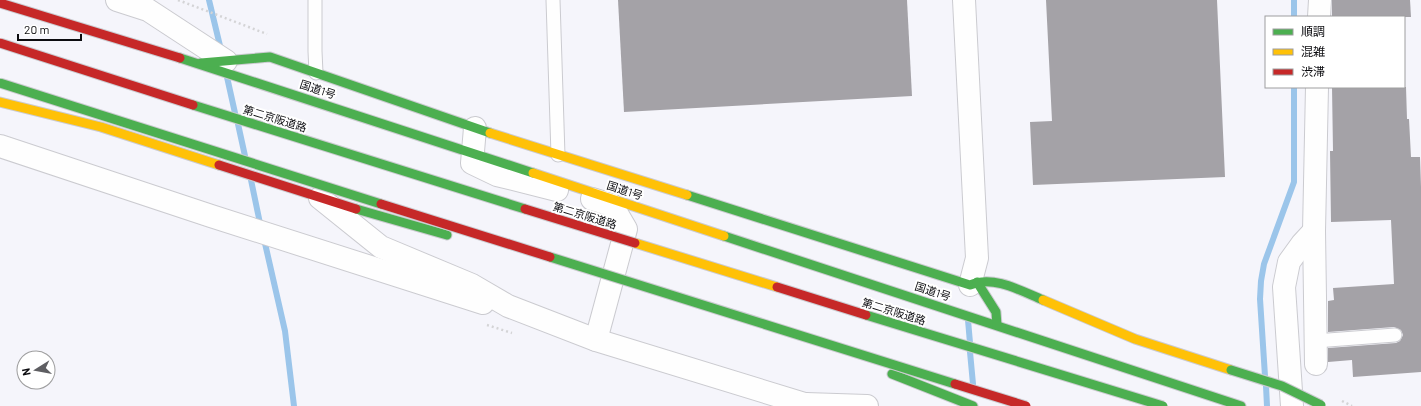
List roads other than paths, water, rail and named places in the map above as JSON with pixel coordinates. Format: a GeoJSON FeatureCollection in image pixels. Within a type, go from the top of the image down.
{"type":"FeatureCollection","features":[{"type":"Feature","properties":{"kind":"main road","name":"国道1号"},"geometry":{"type":"LineString","coordinates":[[0,3],[201,63],[226,68],[472,152],[1242,406]]}},
{"type":"Feature","properties":{"kind":"main road","name":"第二京阪道路"},"geometry":{"type":"LineString","coordinates":[[0,43],[777,288],[1163,406]]}},
{"type":"Feature","properties":{"kind":"main road"},"geometry":{"type":"LineString","coordinates":[[201,63],[226,68],[270,58],[558,155],[973,283],[1001,282],[1135,339],[1282,386],[1322,405]]}},
{"type":"Feature","properties":{"kind":"main road"},"geometry":{"type":"LineString","coordinates":[[0,83],[1026,406]]}},
{"type":"Feature","properties":{"kind":"main road"},"geometry":{"type":"LineString","coordinates":[[0,102],[101,127],[320,198],[454,238]]}},
{"type":"Feature","properties":{"kind":"main road"},"geometry":{"type":"LineString","coordinates":[[492,248],[817,344],[973,406]]}},
{"type":"Feature","properties":{"kind":"main road"},"geometry":{"type":"LineString","coordinates":[[973,283],[996,312],[997,325]]}},
{"type":"Feature","properties":{"kind":"street"},"geometry":{"type":"LineString","coordinates":[[117,0],[148,10],[226,68]]}},
{"type":"Feature","properties":{"kind":"street"},"geometry":{"type":"LineString","coordinates":[[964,0],[977,258],[973,283]]}},
{"type":"Feature","properties":{"kind":"street"},"geometry":{"type":"LineString","coordinates":[[1319,16],[1320,0]]}},
{"type":"Feature","properties":{"kind":"street"},"geometry":{"type":"LineString","coordinates":[[1316,364],[1314,340],[1314,231],[1317,88]]}},
{"type":"Feature","properties":{"kind":"street"},"geometry":{"type":"LineString","coordinates":[[475,128],[472,163],[497,175],[612,205],[626,230],[596,340]]}},
{"type":"Feature","properties":{"kind":"street"},"geometry":{"type":"LineString","coordinates":[[0,146],[451,293],[493,306],[508,306]]}},
{"type":"Feature","properties":{"kind":"street"},"geometry":{"type":"LineString","coordinates":[[320,198],[381,247],[472,285],[508,306],[596,340],[808,405],[868,406]]}},
{"type":"Feature","properties":{"kind":"street"},"geometry":{"type":"LineString","coordinates":[[1292,406],[1284,288],[1289,262],[1314,231]]}},
{"type":"Feature","properties":{"kind":"lane"},"geometry":{"type":"LineString","coordinates":[[315,0],[316,73]]}},
{"type":"Feature","properties":{"kind":"lane"},"geometry":{"type":"LineString","coordinates":[[553,0],[558,155]]}},
{"type":"Feature","properties":{"kind":"lane"},"geometry":{"type":"LineString","coordinates":[[1314,340],[1395,335]]}},
{"type":"Feature","properties":{"kind":"waterway"},"geometry":{"type":"LineString","coordinates":[[209,0],[221,50]]}},
{"type":"Feature","properties":{"kind":"waterway"},"geometry":{"type":"LineString","coordinates":[[1294,0],[1294,16]]}},
{"type":"Feature","properties":{"kind":"waterway"},"geometry":{"type":"LineString","coordinates":[[227,77],[235,113]]}},
{"type":"Feature","properties":{"kind":"waterway"},"geometry":{"type":"LineString","coordinates":[[1265,376],[1260,299],[1261,281],[1264,264],[1294,182],[1294,88]]}},
{"type":"Feature","properties":{"kind":"waterway"},"geometry":{"type":"LineString","coordinates":[[238,124],[245,156]]}},
{"type":"Feature","properties":{"kind":"waterway"},"geometry":{"type":"LineString","coordinates":[[251,180],[261,228]]}},
{"type":"Feature","properties":{"kind":"waterway"},"geometry":{"type":"LineString","coordinates":[[264,239],[285,331],[294,406]]}},
{"type":"Feature","properties":{"kind":"waterway"},"geometry":{"type":"LineString","coordinates":[[968,320],[970,343]]}},
{"type":"Feature","properties":{"kind":"waterway"},"geometry":{"type":"LineString","coordinates":[[970,352],[973,384]]}},
{"type":"Feature","properties":{"kind":"waterway"},"geometry":{"type":"LineString","coordinates":[[1266,386],[1267,406]]}}]}
